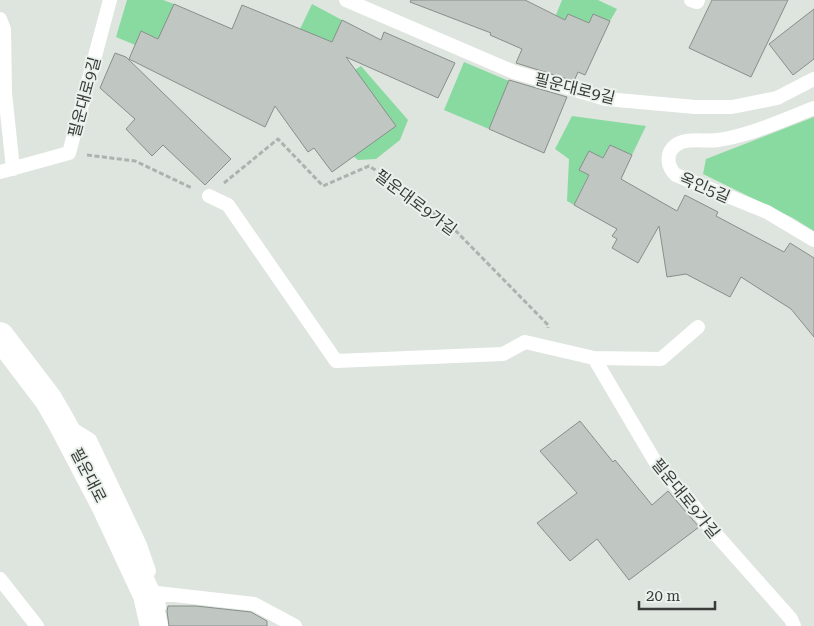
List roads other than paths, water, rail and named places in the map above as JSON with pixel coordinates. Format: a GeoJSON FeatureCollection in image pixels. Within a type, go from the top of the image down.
{"type":"FeatureCollection","features":[{"type":"Feature","properties":{"kind":"street","name":"필운대로"},"geometry":{"type":"LineString","coordinates":[[0,336],[48,399],[62,423],[105,505],[147,595],[154,626]]}},
{"type":"Feature","properties":{"kind":"lane","name":"필운대로9길"},"geometry":{"type":"LineString","coordinates":[[6,171],[69,153],[110,0]]}},
{"type":"Feature","properties":{"kind":"lane","name":"필운대로9길"},"geometry":{"type":"LineString","coordinates":[[346,0],[514,72],[606,99],[695,107],[732,107],[777,98],[814,79]]}},
{"type":"Feature","properties":{"kind":"lane"},"geometry":{"type":"LineString","coordinates":[[691,0],[697,2],[698,0]]}},
{"type":"Feature","properties":{"kind":"lane"},"geometry":{"type":"LineString","coordinates":[[0,19],[4,29],[6,171]]}},
{"type":"Feature","properties":{"kind":"lane","name":"옥인5길"},"geometry":{"type":"LineString","coordinates":[[814,108],[760,129],[736,136],[717,140],[685,141],[679,143],[671,151],[668,162],[676,175],[767,212],[814,240]]}},
{"type":"Feature","properties":{"kind":"lane"},"geometry":{"type":"LineString","coordinates":[[209,196],[228,205],[336,361],[503,354],[525,342],[594,358],[661,359],[698,327]]}},
{"type":"Feature","properties":{"kind":"lane","name":"필운대로9가길"},"geometry":{"type":"LineString","coordinates":[[594,358],[656,463],[791,619],[794,626]]}},
{"type":"Feature","properties":{"kind":"lane"},"geometry":{"type":"LineString","coordinates":[[62,423],[90,440],[140,545],[157,593],[163,626]]}},
{"type":"Feature","properties":{"kind":"lane"},"geometry":{"type":"LineString","coordinates":[[0,579],[37,626]]}},
{"type":"Feature","properties":{"kind":"lane"},"geometry":{"type":"LineString","coordinates":[[157,593],[254,604],[295,626]]}}]}
